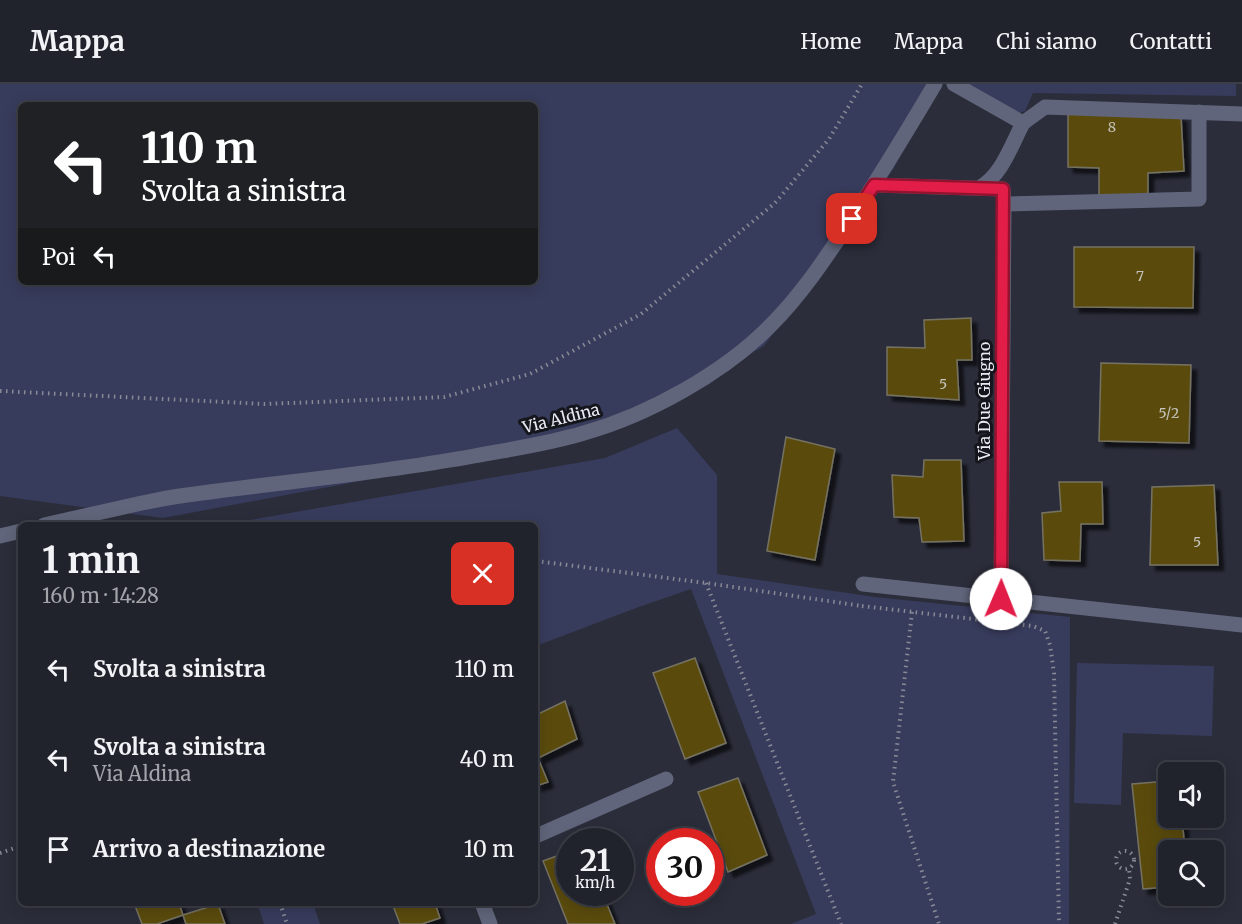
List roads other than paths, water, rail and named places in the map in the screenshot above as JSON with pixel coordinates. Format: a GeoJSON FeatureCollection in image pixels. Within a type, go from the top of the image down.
{"type":"FeatureCollection","features":[{"type":"Feature","properties":{"kind":"street","name":"Via Aldina"},"geometry":{"type":"LineString","coordinates":[[58,522],[177,496],[428,464],[537,444],[584,434],[619,422],[661,402],[694,384],[743,350],[770,326],[817,270],[874,185],[935,84]]}},
{"type":"Feature","properties":{"kind":"street"},"geometry":{"type":"LineString","coordinates":[[954,84],[1023,123]]}},
{"type":"Feature","properties":{"kind":"street"},"geometry":{"type":"LineString","coordinates":[[979,188],[987,184],[998,171],[1023,123],[1046,107],[1242,114]]}},
{"type":"Feature","properties":{"kind":"street"},"geometry":{"type":"LineString","coordinates":[[874,185],[1003,189],[1004,204],[1199,199],[1199,112]]}},
{"type":"Feature","properties":{"kind":"street","name":"Via Due Giugno"},"geometry":{"type":"LineString","coordinates":[[1001,599],[1004,204]]}},
{"type":"Feature","properties":{"kind":"street"},"geometry":{"type":"LineString","coordinates":[[0,536],[18,532]]}},
{"type":"Feature","properties":{"kind":"street"},"geometry":{"type":"LineString","coordinates":[[869,585],[1242,625]]}},
{"type":"Feature","properties":{"kind":"street"},"geometry":{"type":"LineString","coordinates":[[538,835],[666,779]]}},
{"type":"Feature","properties":{"kind":"street"},"geometry":{"type":"LineString","coordinates":[[483,906],[490,924]]}}]}
